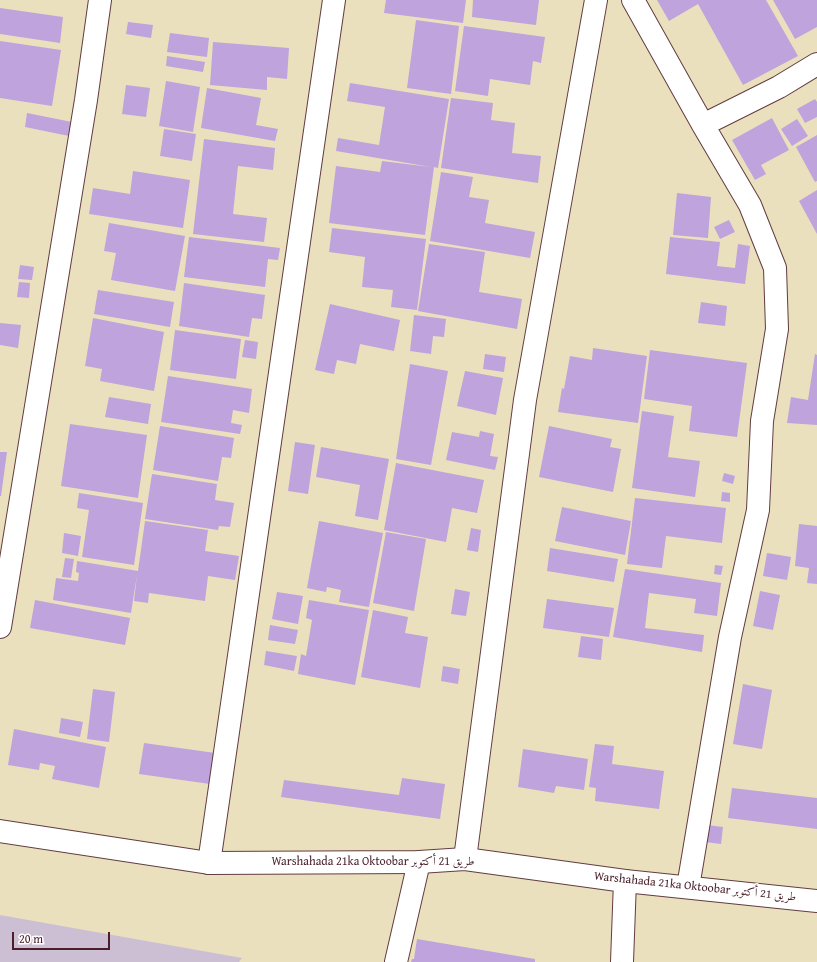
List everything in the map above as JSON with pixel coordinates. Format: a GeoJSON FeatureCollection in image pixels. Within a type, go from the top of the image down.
{"type":"FeatureCollection","features":[{"type":"Feature","properties":{"kind":"street"},"geometry":{"type":"LineString","coordinates":[[0,627],[86,100],[100,0]]}},
{"type":"Feature","properties":{"kind":"street"},"geometry":{"type":"LineString","coordinates":[[209,863],[334,0]]}},
{"type":"Feature","properties":{"kind":"street"},"geometry":{"type":"LineString","coordinates":[[465,858],[525,400],[596,0]]}},
{"type":"Feature","properties":{"kind":"street"},"geometry":{"type":"LineString","coordinates":[[633,0],[703,126],[750,205],[775,268],[777,329],[762,421],[758,510],[730,637],[688,887]]}},
{"type":"Feature","properties":{"kind":"street"},"geometry":{"type":"LineString","coordinates":[[703,126],[779,87],[817,64]]}},
{"type":"Feature","properties":{"kind":"street","name":"Warshahada 21ka Oktoobar طريق 21 أكتوبر"},"geometry":{"type":"LineString","coordinates":[[0,831],[209,863],[419,862],[465,858],[625,881],[817,901]]}},
{"type":"Feature","properties":{"kind":"street"},"geometry":{"type":"LineString","coordinates":[[396,962],[419,862]]}},
{"type":"Feature","properties":{"kind":"street"},"geometry":{"type":"LineString","coordinates":[[622,962],[625,881]]}},
{"type":"Feature","properties":{"kind":"shaded area"},"geometry":{"type":"Polygon","coordinates":[[[0,915],[242,958],[239,962],[0,962],[0,915]]]}},
{"type":"Feature","properties":{"kind":"building"},"geometry":{"type":"Polygon","coordinates":[[[386,0],[466,0],[463,23],[384,13],[386,0]]]}},
{"type":"Feature","properties":{"kind":"building"},"geometry":{"type":"Polygon","coordinates":[[[473,0],[539,0],[536,25],[472,17],[473,0]]]}},
{"type":"Feature","properties":{"kind":"building"},"geometry":{"type":"Polygon","coordinates":[[[657,0],[766,0],[798,56],[743,85],[698,4],[669,21],[657,0]]]}},
{"type":"Feature","properties":{"kind":"building"},"geometry":{"type":"Polygon","coordinates":[[[773,0],[817,0],[817,27],[795,39],[773,0]]]}},
{"type":"Feature","properties":{"kind":"building"},"geometry":{"type":"Polygon","coordinates":[[[0,8],[63,17],[60,43],[0,34],[0,8]]]}},
{"type":"Feature","properties":{"kind":"building"},"geometry":{"type":"Polygon","coordinates":[[[416,20],[459,26],[451,94],[407,88],[416,20]]]}},
{"type":"Feature","properties":{"kind":"building"},"geometry":{"type":"Polygon","coordinates":[[[128,22],[153,25],[151,38],[126,34],[128,22]]]}},
{"type":"Feature","properties":{"kind":"building"},"geometry":{"type":"Polygon","coordinates":[[[464,26],[545,37],[541,63],[533,61],[530,85],[490,79],[488,96],[455,91],[464,26]]]}},
{"type":"Feature","properties":{"kind":"building"},"geometry":{"type":"Polygon","coordinates":[[[170,33],[209,38],[207,57],[167,52],[170,33]]]}},
{"type":"Feature","properties":{"kind":"building"},"geometry":{"type":"Polygon","coordinates":[[[0,41],[61,50],[52,106],[0,98],[0,41]]]}},
{"type":"Feature","properties":{"kind":"building"},"geometry":{"type":"Polygon","coordinates":[[[213,42],[289,48],[287,79],[267,77],[267,90],[210,85],[213,42]]]}},
{"type":"Feature","properties":{"kind":"building"},"geometry":{"type":"Polygon","coordinates":[[[167,56],[205,62],[203,72],[166,66],[167,56]]]}},
{"type":"Feature","properties":{"kind":"building"},"geometry":{"type":"Polygon","coordinates":[[[166,81],[200,87],[193,132],[159,126],[166,81]]]}},
{"type":"Feature","properties":{"kind":"building"},"geometry":{"type":"Polygon","coordinates":[[[350,83],[449,99],[438,168],[434,167],[425,235],[329,223],[336,166],[380,172],[382,161],[431,167],[336,151],[338,138],[379,145],[385,107],[347,101],[350,83]]]}},
{"type":"Feature","properties":{"kind":"building"},"geometry":{"type":"Polygon","coordinates":[[[126,85],[150,88],[146,117],[122,114],[126,85]]]}},
{"type":"Feature","properties":{"kind":"building"},"geometry":{"type":"Polygon","coordinates":[[[207,88],[261,98],[256,125],[278,129],[275,141],[201,128],[207,88]]]}},
{"type":"Feature","properties":{"kind":"building"},"geometry":{"type":"Polygon","coordinates":[[[451,98],[493,103],[491,120],[515,123],[512,153],[541,156],[538,183],[441,168],[451,98]]]}},
{"type":"Feature","properties":{"kind":"building"},"geometry":{"type":"Polygon","coordinates":[[[815,99],[817,102],[817,117],[805,123],[797,109],[815,99]]]}},
{"type":"Feature","properties":{"kind":"building"},"geometry":{"type":"Polygon","coordinates":[[[27,113],[72,122],[69,136],[25,127],[27,113]]]}},
{"type":"Feature","properties":{"kind":"building"},"geometry":{"type":"Polygon","coordinates":[[[772,118],[789,150],[761,165],[766,174],[755,180],[732,140],[772,118]]]}},
{"type":"Feature","properties":{"kind":"building"},"geometry":{"type":"Polygon","coordinates":[[[797,119],[808,136],[792,146],[781,129],[797,119]]]}},
{"type":"Feature","properties":{"kind":"building"},"geometry":{"type":"Polygon","coordinates":[[[164,129],[196,134],[192,161],[160,156],[164,129]]]}},
{"type":"Feature","properties":{"kind":"building"},"geometry":{"type":"Polygon","coordinates":[[[817,135],[817,181],[815,182],[796,147],[817,135]]]}},
{"type":"Feature","properties":{"kind":"building"},"geometry":{"type":"Polygon","coordinates":[[[204,139],[275,148],[273,170],[238,166],[233,214],[267,218],[264,242],[193,234],[204,139]]]}},
{"type":"Feature","properties":{"kind":"building"},"geometry":{"type":"Polygon","coordinates":[[[133,171],[190,180],[183,228],[89,214],[93,188],[130,194],[133,171]]]}},
{"type":"Feature","properties":{"kind":"building"},"geometry":{"type":"Polygon","coordinates":[[[441,172],[473,177],[469,197],[489,200],[485,223],[535,232],[530,258],[430,241],[441,172]]]}},
{"type":"Feature","properties":{"kind":"building"},"geometry":{"type":"Polygon","coordinates":[[[817,190],[817,234],[799,201],[817,190]]]}},
{"type":"Feature","properties":{"kind":"building"},"geometry":{"type":"Polygon","coordinates":[[[677,193],[711,197],[708,238],[673,235],[677,193]]]}},
{"type":"Feature","properties":{"kind":"building"},"geometry":{"type":"Polygon","coordinates":[[[729,220],[735,232],[720,239],[714,227],[729,220]]]}},
{"type":"Feature","properties":{"kind":"building"},"geometry":{"type":"Polygon","coordinates":[[[109,223],[185,236],[175,291],[111,280],[116,253],[104,251],[109,223]]]}},
{"type":"Feature","properties":{"kind":"building"},"geometry":{"type":"Polygon","coordinates":[[[332,228],[426,239],[417,310],[391,307],[393,290],[362,287],[365,257],[329,252],[332,228]]]}},
{"type":"Feature","properties":{"kind":"building"},"geometry":{"type":"Polygon","coordinates":[[[189,237],[280,248],[278,260],[268,259],[265,287],[184,277],[189,237]]]}},
{"type":"Feature","properties":{"kind":"building"},"geometry":{"type":"Polygon","coordinates":[[[670,237],[720,242],[717,266],[735,268],[738,244],[750,246],[745,284],[666,274],[670,237]]]}},
{"type":"Feature","properties":{"kind":"building"},"geometry":{"type":"Polygon","coordinates":[[[429,244],[485,252],[479,292],[522,299],[517,329],[418,311],[429,244]]]}},
{"type":"Feature","properties":{"kind":"building"},"geometry":{"type":"Polygon","coordinates":[[[20,265],[34,267],[32,280],[18,279],[20,265]]]}},
{"type":"Feature","properties":{"kind":"building"},"geometry":{"type":"Polygon","coordinates":[[[19,282],[30,283],[29,298],[17,297],[19,282]]]}},
{"type":"Feature","properties":{"kind":"building"},"geometry":{"type":"Polygon","coordinates":[[[184,283],[265,295],[262,319],[252,318],[249,337],[179,326],[184,283]]]}},
{"type":"Feature","properties":{"kind":"building"},"geometry":{"type":"Polygon","coordinates":[[[98,290],[174,302],[170,327],[94,314],[98,290]]]}},
{"type":"Feature","properties":{"kind":"building"},"geometry":{"type":"Polygon","coordinates":[[[701,302],[727,306],[725,326],[698,323],[701,302]]]}},
{"type":"Feature","properties":{"kind":"building"},"geometry":{"type":"Polygon","coordinates":[[[330,304],[400,320],[394,351],[360,344],[356,364],[337,360],[334,374],[315,370],[330,304]]]}},
{"type":"Feature","properties":{"kind":"building"},"geometry":{"type":"Polygon","coordinates":[[[414,315],[446,319],[444,337],[433,336],[431,354],[410,351],[414,315]]]}},
{"type":"Feature","properties":{"kind":"building"},"geometry":{"type":"Polygon","coordinates":[[[93,318],[164,332],[154,391],[100,381],[102,369],[85,366],[93,318]]]}},
{"type":"Feature","properties":{"kind":"building"},"geometry":{"type":"Polygon","coordinates":[[[0,323],[21,325],[18,348],[0,345],[0,323]]]}},
{"type":"Feature","properties":{"kind":"building"},"geometry":{"type":"Polygon","coordinates":[[[175,330],[241,339],[236,379],[170,370],[175,330]]]}},
{"type":"Feature","properties":{"kind":"building"},"geometry":{"type":"Polygon","coordinates":[[[245,340],[258,342],[256,359],[242,357],[245,340]]]}},
{"type":"Feature","properties":{"kind":"building"},"geometry":{"type":"Polygon","coordinates":[[[593,348],[647,356],[638,423],[558,412],[570,356],[592,360],[593,348]]]}},
{"type":"Feature","properties":{"kind":"building"},"geometry":{"type":"Polygon","coordinates":[[[650,350],[747,363],[737,437],[689,431],[692,406],[644,399],[650,350]]]}},
{"type":"Feature","properties":{"kind":"building"},"geometry":{"type":"Polygon","coordinates":[[[485,354],[506,357],[504,372],[483,369],[485,354]]]}},
{"type":"Feature","properties":{"kind":"building"},"geometry":{"type":"Polygon","coordinates":[[[815,354],[817,355],[817,425],[787,423],[791,397],[808,400],[815,354]]]}},
{"type":"Feature","properties":{"kind":"building"},"geometry":{"type":"Polygon","coordinates":[[[410,364],[448,371],[431,465],[396,459],[410,364]]]}},
{"type":"Feature","properties":{"kind":"building"},"geometry":{"type":"Polygon","coordinates":[[[465,371],[503,378],[496,415],[457,406],[465,371]]]}},
{"type":"Feature","properties":{"kind":"building"},"geometry":{"type":"Polygon","coordinates":[[[168,376],[252,389],[249,413],[233,410],[231,423],[242,425],[240,434],[161,422],[168,376]]]}},
{"type":"Feature","properties":{"kind":"building"},"geometry":{"type":"Polygon","coordinates":[[[109,397],[151,404],[148,424],[105,417],[109,397]]]}},
{"type":"Feature","properties":{"kind":"building"},"geometry":{"type":"Polygon","coordinates":[[[642,411],[674,416],[668,457],[700,461],[695,497],[632,488],[642,411]]]}},
{"type":"Feature","properties":{"kind":"building"},"geometry":{"type":"Polygon","coordinates":[[[70,424],[147,435],[138,498],[61,486],[70,424]]]}},
{"type":"Feature","properties":{"kind":"building"},"geometry":{"type":"Polygon","coordinates":[[[160,426],[234,438],[231,458],[222,457],[218,481],[153,470],[160,426]]]}},
{"type":"Feature","properties":{"kind":"building"},"geometry":{"type":"Polygon","coordinates":[[[549,426],[612,439],[610,447],[621,449],[613,492],[539,477],[549,426]]]}},
{"type":"Feature","properties":{"kind":"building"},"geometry":{"type":"Polygon","coordinates":[[[480,431],[494,434],[490,456],[498,457],[495,470],[446,460],[452,432],[479,437],[480,431]]]}},
{"type":"Feature","properties":{"kind":"building"},"geometry":{"type":"Polygon","coordinates":[[[295,442],[315,445],[308,494],[288,491],[295,442]]]}},
{"type":"Feature","properties":{"kind":"building"},"geometry":{"type":"Polygon","coordinates":[[[321,447],[389,459],[378,520],[355,516],[360,485],[316,477],[321,447]]]}},
{"type":"Feature","properties":{"kind":"building"},"geometry":{"type":"Polygon","coordinates":[[[0,452],[7,452],[1,496],[0,496],[0,452]]]}},
{"type":"Feature","properties":{"kind":"building"},"geometry":{"type":"Polygon","coordinates":[[[396,463],[484,480],[477,513],[452,508],[446,542],[384,530],[396,463]]]}},
{"type":"Feature","properties":{"kind":"building"},"geometry":{"type":"Polygon","coordinates":[[[724,473],[735,476],[733,484],[722,481],[724,473]]]}},
{"type":"Feature","properties":{"kind":"building"},"geometry":{"type":"Polygon","coordinates":[[[152,474],[217,484],[215,500],[234,503],[230,527],[219,526],[218,530],[145,519],[152,474]]]}},
{"type":"Feature","properties":{"kind":"building"},"geometry":{"type":"Polygon","coordinates":[[[722,492],[730,493],[730,502],[721,501],[722,492]]]}},
{"type":"Feature","properties":{"kind":"building"},"geometry":{"type":"Polygon","coordinates":[[[79,493],[143,503],[134,565],[82,557],[89,510],[77,508],[79,493]]]}},
{"type":"Feature","properties":{"kind":"building"},"geometry":{"type":"Polygon","coordinates":[[[635,498],[726,508],[722,543],[666,536],[662,568],[627,564],[635,498]]]}},
{"type":"Feature","properties":{"kind":"building"},"geometry":{"type":"Polygon","coordinates":[[[562,507],[631,521],[625,555],[555,541],[562,507]]]}},
{"type":"Feature","properties":{"kind":"building"},"geometry":{"type":"Polygon","coordinates":[[[145,521],[208,530],[205,551],[239,556],[235,580],[208,576],[205,601],[149,593],[148,603],[134,601],[137,575],[131,613],[53,600],[56,578],[78,581],[79,573],[76,572],[77,561],[138,571],[145,521]]]}},
{"type":"Feature","properties":{"kind":"building"},"geometry":{"type":"Polygon","coordinates":[[[319,521],[383,533],[369,607],[339,602],[341,590],[327,587],[326,592],[307,588],[319,521]]]}},
{"type":"Feature","properties":{"kind":"building"},"geometry":{"type":"Polygon","coordinates":[[[799,524],[817,526],[817,584],[807,583],[809,568],[795,566],[799,524]]]}},
{"type":"Feature","properties":{"kind":"building"},"geometry":{"type":"Polygon","coordinates":[[[471,528],[481,530],[478,552],[467,550],[471,528]]]}},
{"type":"Feature","properties":{"kind":"building"},"geometry":{"type":"Polygon","coordinates":[[[386,532],[426,539],[414,611],[373,603],[386,532]]]}},
{"type":"Feature","properties":{"kind":"building"},"geometry":{"type":"Polygon","coordinates":[[[64,533],[81,536],[78,556],[62,553],[64,533]]]}},
{"type":"Feature","properties":{"kind":"building"},"geometry":{"type":"Polygon","coordinates":[[[550,548],[618,559],[614,582],[547,571],[550,548]]]}},
{"type":"Feature","properties":{"kind":"building"},"geometry":{"type":"Polygon","coordinates":[[[767,553],[791,557],[787,580],[763,576],[767,553]]]}},
{"type":"Feature","properties":{"kind":"building"},"geometry":{"type":"Polygon","coordinates":[[[65,558],[74,559],[71,578],[62,577],[65,558]]]}},
{"type":"Feature","properties":{"kind":"building"},"geometry":{"type":"Polygon","coordinates":[[[715,565],[723,566],[721,575],[714,574],[715,565]]]}},
{"type":"Feature","properties":{"kind":"building"},"geometry":{"type":"Polygon","coordinates":[[[625,569],[721,583],[717,616],[694,613],[696,599],[649,593],[645,628],[704,635],[702,652],[613,637],[625,569]]]}},
{"type":"Feature","properties":{"kind":"building"},"geometry":{"type":"Polygon","coordinates":[[[455,589],[470,592],[466,616],[451,614],[455,589]]]}},
{"type":"Feature","properties":{"kind":"building"},"geometry":{"type":"Polygon","coordinates":[[[760,591],[780,595],[773,630],[753,626],[760,591]]]}},
{"type":"Feature","properties":{"kind":"building"},"geometry":{"type":"Polygon","coordinates":[[[277,592],[303,596],[298,624],[272,619],[277,592]]]}},
{"type":"Feature","properties":{"kind":"building"},"geometry":{"type":"Polygon","coordinates":[[[547,599],[614,608],[609,637],[543,628],[547,599]]]}},
{"type":"Feature","properties":{"kind":"building"},"geometry":{"type":"Polygon","coordinates":[[[35,600],[130,618],[125,645],[30,628],[35,600]]]}},
{"type":"Feature","properties":{"kind":"building"},"geometry":{"type":"Polygon","coordinates":[[[309,600],[369,610],[355,685],[298,674],[301,654],[306,656],[312,620],[306,618],[309,600]]]}},
{"type":"Feature","properties":{"kind":"building"},"geometry":{"type":"Polygon","coordinates":[[[373,610],[408,617],[405,633],[428,637],[420,688],[361,677],[373,610]]]}},
{"type":"Feature","properties":{"kind":"building"},"geometry":{"type":"Polygon","coordinates":[[[270,625],[298,630],[295,644],[268,640],[270,625]]]}},
{"type":"Feature","properties":{"kind":"building"},"geometry":{"type":"Polygon","coordinates":[[[581,636],[603,639],[601,660],[578,657],[581,636]]]}},
{"type":"Feature","properties":{"kind":"building"},"geometry":{"type":"Polygon","coordinates":[[[266,651],[297,656],[294,671],[264,665],[266,651]]]}},
{"type":"Feature","properties":{"kind":"building"},"geometry":{"type":"Polygon","coordinates":[[[443,666],[460,669],[458,684],[441,681],[443,666]]]}},
{"type":"Feature","properties":{"kind":"building"},"geometry":{"type":"Polygon","coordinates":[[[743,684],[772,690],[762,749],[733,744],[743,684]]]}},
{"type":"Feature","properties":{"kind":"building"},"geometry":{"type":"Polygon","coordinates":[[[93,689],[115,692],[109,742],[87,739],[93,689]]]}},
{"type":"Feature","properties":{"kind":"building"},"geometry":{"type":"Polygon","coordinates":[[[61,718],[83,722],[80,737],[59,733],[61,718]]]}},
{"type":"Feature","properties":{"kind":"building"},"geometry":{"type":"Polygon","coordinates":[[[14,729],[106,747],[99,788],[52,779],[55,766],[40,763],[39,770],[8,765],[14,729]]]}},
{"type":"Feature","properties":{"kind":"building"},"geometry":{"type":"Polygon","coordinates":[[[144,743],[215,753],[210,784],[139,774],[144,743]]]}},
{"type":"Feature","properties":{"kind":"building"},"geometry":{"type":"Polygon","coordinates":[[[595,744],[614,746],[612,764],[664,771],[659,809],[595,801],[596,788],[589,787],[595,744]]]}},
{"type":"Feature","properties":{"kind":"building"},"geometry":{"type":"Polygon","coordinates":[[[523,749],[588,759],[584,790],[556,786],[554,793],[518,787],[523,749]]]}},
{"type":"Feature","properties":{"kind":"building"},"geometry":{"type":"Polygon","coordinates":[[[402,778],[445,784],[440,819],[281,797],[284,780],[399,795],[402,778]]]}},
{"type":"Feature","properties":{"kind":"building"},"geometry":{"type":"Polygon","coordinates":[[[732,788],[817,798],[817,829],[728,818],[732,788]]]}},
{"type":"Feature","properties":{"kind":"building"},"geometry":{"type":"Polygon","coordinates":[[[707,825],[723,827],[721,844],[705,842],[707,825]]]}},
{"type":"Feature","properties":{"kind":"building"},"geometry":{"type":"Polygon","coordinates":[[[417,939],[535,959],[535,962],[411,962],[412,959],[414,959],[417,939]]]}}]}
